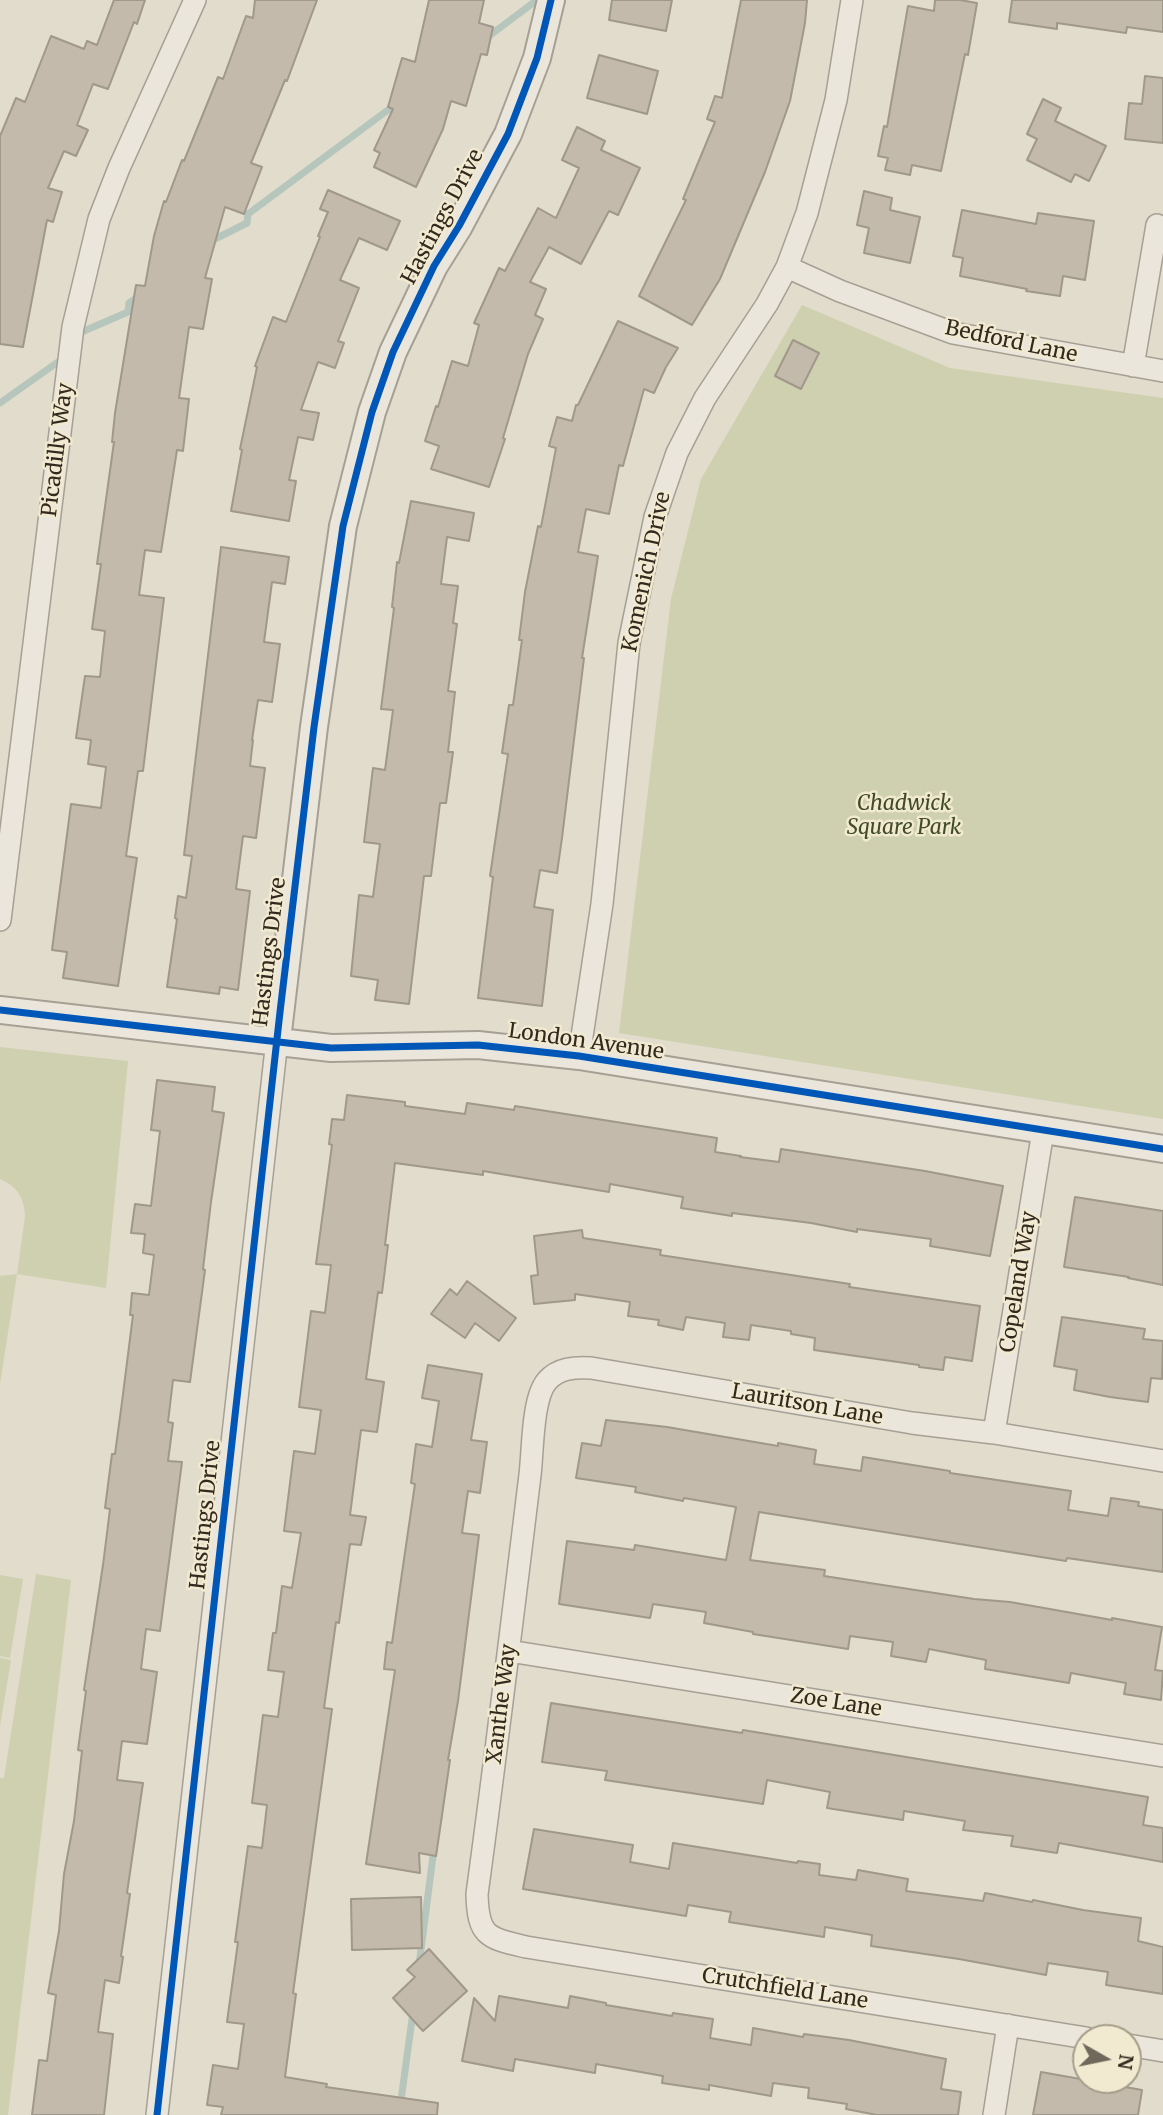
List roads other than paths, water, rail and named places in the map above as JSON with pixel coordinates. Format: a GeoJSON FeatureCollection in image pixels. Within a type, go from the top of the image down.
{"type":"FeatureCollection","features":[{"type":"Feature","properties":{"kind":"street","name":"Picadilly Way"},"geometry":{"type":"LineString","coordinates":[[0,920],[73,327],[99,219],[195,0]]}},
{"type":"Feature","properties":{"kind":"street","name":"Hastings Drive"},"geometry":{"type":"LineString","coordinates":[[157,2115],[277,1040],[314,727],[343,526],[372,412],[393,352],[435,266],[508,134],[537,58],[551,0]]}},
{"type":"Feature","properties":{"kind":"street","name":"Komenich Drive"},"geometry":{"type":"LineString","coordinates":[[579,1056],[602,904],[629,643],[655,517],[677,453],[705,398],[767,304],[786,267],[807,213],[836,100],[852,0]]}},
{"type":"Feature","properties":{"kind":"street"},"geometry":{"type":"LineString","coordinates":[[1133,366],[1157,225]]}},
{"type":"Feature","properties":{"kind":"street","name":"Bedford Lane"},"geometry":{"type":"LineString","coordinates":[[786,267],[840,291],[953,333],[1163,371]]}},
{"type":"Feature","properties":{"kind":"street","name":"London Avenue"},"geometry":{"type":"LineString","coordinates":[[0,1010],[331,1048],[478,1045],[579,1056],[1163,1149]]}},
{"type":"Feature","properties":{"kind":"street","name":"Copeland Way"},"geometry":{"type":"LineString","coordinates":[[993,1433],[1043,1131]]}},
{"type":"Feature","properties":{"kind":"street","name":"Lauritson Lane"},"geometry":{"type":"LineString","coordinates":[[530,1472],[536,1403],[547,1382],[561,1371],[572,1367],[1163,1461]]}},
{"type":"Feature","properties":{"kind":"street","name":"Xanthe Way"},"geometry":{"type":"LineString","coordinates":[[486,1934],[478,1913],[478,1894],[530,1472]]}},
{"type":"Feature","properties":{"kind":"street","name":"Zoe Lane"},"geometry":{"type":"LineString","coordinates":[[509,1651],[1163,1756]]}},
{"type":"Feature","properties":{"kind":"street","name":"Crutchfield Lane"},"geometry":{"type":"LineString","coordinates":[[486,1934],[494,1940],[526,1947],[1072,2036]]}},
{"type":"Feature","properties":{"kind":"street"},"geometry":{"type":"LineString","coordinates":[[994,2115],[1008,2025]]}},
{"type":"Feature","properties":{"kind":"street"},"geometry":{"type":"LineString","coordinates":[[1142,2047],[1163,2051]]}},
{"type":"Feature","properties":{"kind":"waterway"},"geometry":{"type":"LineString","coordinates":[[485,39],[537,0]]}},
{"type":"Feature","properties":{"kind":"waterway"},"geometry":{"type":"LineString","coordinates":[[209,242],[247,223],[248,214],[396,104]]}},
{"type":"Feature","properties":{"kind":"waterway"},"geometry":{"type":"LineString","coordinates":[[77,334],[128,312],[129,303],[141,295]]}},
{"type":"Feature","properties":{"kind":"waterway"},"geometry":{"type":"LineString","coordinates":[[0,403],[65,357]]}},
{"type":"Feature","properties":{"kind":"waterway"},"geometry":{"type":"LineString","coordinates":[[419,1965],[434,1848]]}},
{"type":"Feature","properties":{"kind":"waterway"},"geometry":{"type":"LineString","coordinates":[[399,2115],[413,2012]]}},
{"type":"Feature","properties":{"kind":"park label","name":"Chadwick Square Park"},"geometry":{"type":"Point","coordinates":[904,816]}}]}
